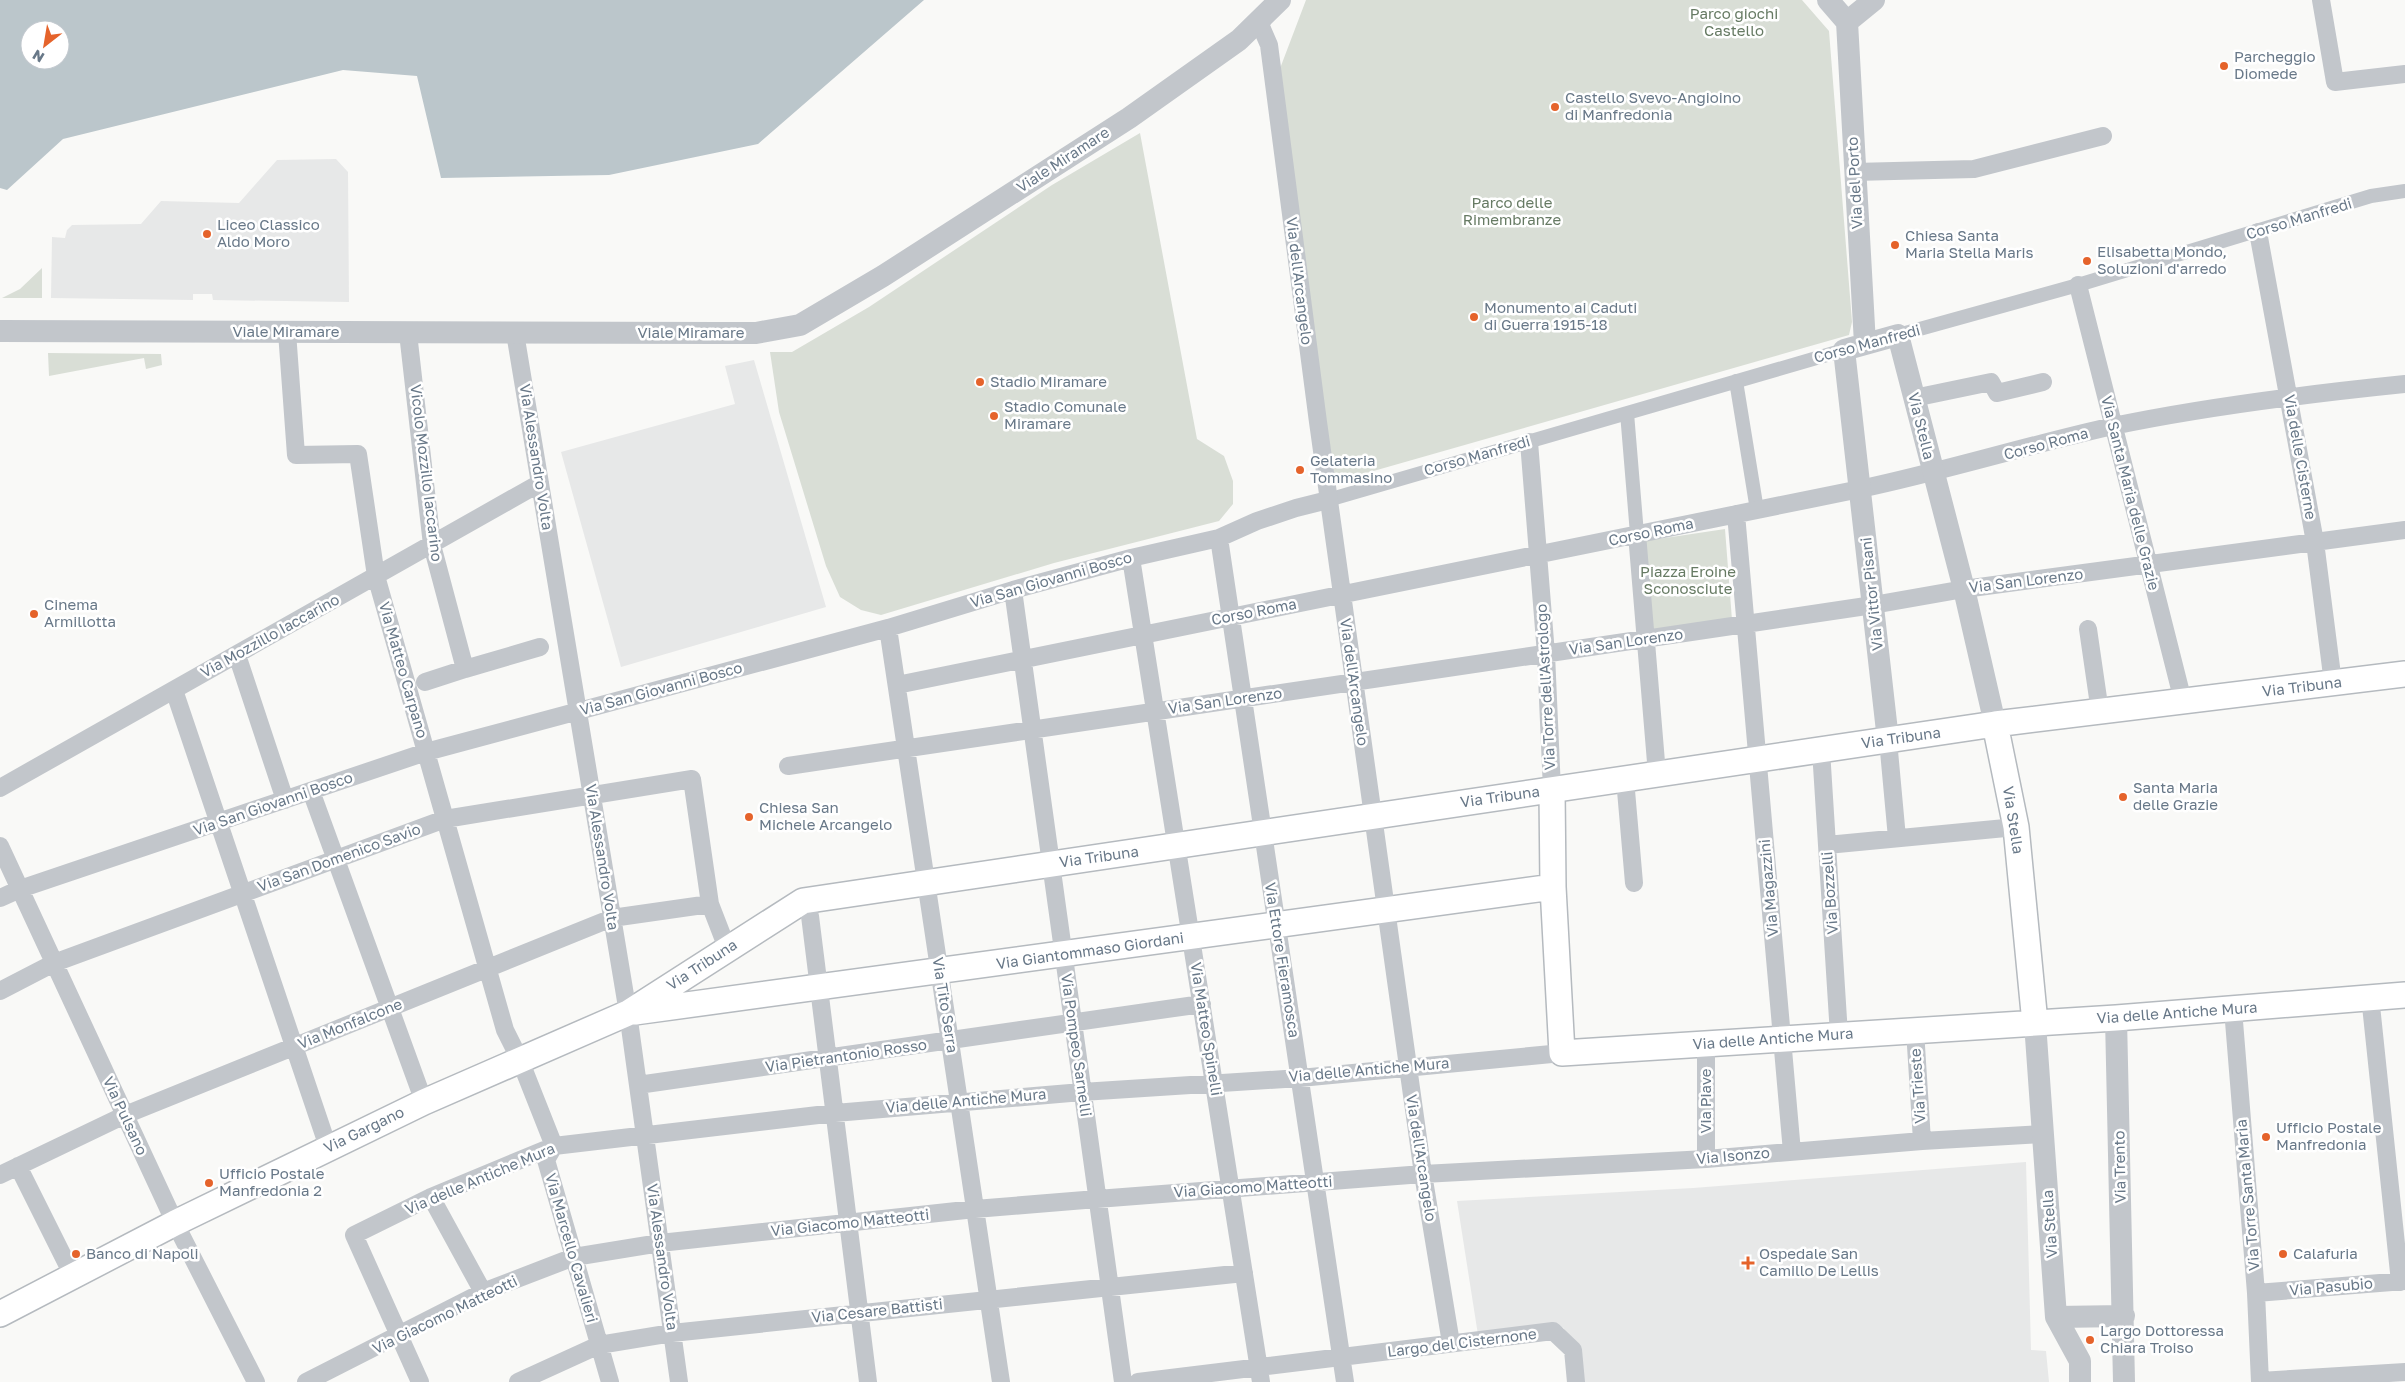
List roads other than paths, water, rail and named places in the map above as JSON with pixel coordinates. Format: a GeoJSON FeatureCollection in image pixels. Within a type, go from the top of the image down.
{"type":"FeatureCollection","features":[{"type":"Feature","properties":{"kind":"main road","name":"Via Tribuna"},"geometry":{"type":"LineString","coordinates":[[628,1014],[727,948],[803,901],[1996,724],[2405,674]]}},
{"type":"Feature","properties":{"kind":"main road","name":"Via Stella"},"geometry":{"type":"LineString","coordinates":[[1996,724],[2016,827],[2035,1023]]}},
{"type":"Feature","properties":{"kind":"main road","name":"Via Torre dell'Astrologo"},"geometry":{"type":"LineString","coordinates":[[1552,790],[1553,887],[1562,1053]]}},
{"type":"Feature","properties":{"kind":"main road","name":"Via Giantommaso Giordani"},"geometry":{"type":"LineString","coordinates":[[628,1014],[1553,887]]}},
{"type":"Feature","properties":{"kind":"main road","name":"Via delle Antiche Mura"},"geometry":{"type":"LineString","coordinates":[[1562,1053],[2116,1018],[2370,996],[2405,995]]}},
{"type":"Feature","properties":{"kind":"main road","name":"Via Gargano"},"geometry":{"type":"LineString","coordinates":[[0,1314],[175,1223],[328,1147],[424,1102],[628,1014]]}},
{"type":"Feature","properties":{"kind":"street","name":"Viale Miramare"},"geometry":{"type":"LineString","coordinates":[[0,331],[756,333],[800,325],[883,276],[1129,118],[1239,40],[1260,22],[1280,0]]}},
{"type":"Feature","properties":{"kind":"street"},"geometry":{"type":"LineString","coordinates":[[1828,0],[1847,22],[1874,0]]}},
{"type":"Feature","properties":{"kind":"street"},"geometry":{"type":"LineString","coordinates":[[2321,0],[2335,82],[2405,74]]}},
{"type":"Feature","properties":{"kind":"street","name":"Via dell'Arcangelo"},"geometry":{"type":"LineString","coordinates":[[1260,22],[1269,45],[1328,500],[1372,816],[1423,1174],[1451,1343]]}},
{"type":"Feature","properties":{"kind":"street","name":"Via del Porto"},"geometry":{"type":"LineString","coordinates":[[1847,22],[1865,344]]}},
{"type":"Feature","properties":{"kind":"street"},"geometry":{"type":"LineString","coordinates":[[1854,172],[1974,168],[2103,136]]}},
{"type":"Feature","properties":{"kind":"street","name":"Corso Manfredi"},"geometry":{"type":"LineString","coordinates":[[1328,500],[1844,350],[2078,285],[2258,232],[2371,196],[2405,192]]}},
{"type":"Feature","properties":{"kind":"street","name":"Via delle Cisterne"},"geometry":{"type":"LineString","coordinates":[[2258,232],[2315,542],[2333,683]]}},
{"type":"Feature","properties":{"kind":"street","name":"Via Santa Maria delle Grazie"},"geometry":{"type":"LineString","coordinates":[[2078,285],[2183,701]]}},
{"type":"Feature","properties":{"kind":"street","name":"Via Matteo Carpano"},"geometry":{"type":"LineString","coordinates":[[287,332],[296,455],[358,454],[376,576],[505,1030],[520,1060]]}},
{"type":"Feature","properties":{"kind":"street","name":"Vicolo Mozzillo Iaccarino"},"geometry":{"type":"LineString","coordinates":[[408,333],[432,545],[465,669]]}},
{"type":"Feature","properties":{"kind":"street","name":"Via Alessandro Volta"},"geometry":{"type":"LineString","coordinates":[[515,333],[628,1014],[679,1382]]}},
{"type":"Feature","properties":{"kind":"street","name":"Via Stella"},"geometry":{"type":"LineString","coordinates":[[1898,336],[1964,589],[1996,724]]}},
{"type":"Feature","properties":{"kind":"street","name":"Via Vittor Pisani"},"geometry":{"type":"LineString","coordinates":[[1844,350],[1888,740],[1897,838]]}},
{"type":"Feature","properties":{"kind":"street"},"geometry":{"type":"LineString","coordinates":[[1736,382],[1757,510]]}},
{"type":"Feature","properties":{"kind":"street"},"geometry":{"type":"LineString","coordinates":[[1914,398],[1991,382],[1997,393],[2043,382]]}},
{"type":"Feature","properties":{"kind":"street","name":"Corso Roma"},"geometry":{"type":"LineString","coordinates":[[897,684],[1860,489],[1933,473],[2113,426],[2289,396],[2405,384]]}},
{"type":"Feature","properties":{"kind":"street"},"geometry":{"type":"LineString","coordinates":[[1627,413],[1657,774]]}},
{"type":"Feature","properties":{"kind":"street","name":"Via Torre dell'Astrologo"},"geometry":{"type":"LineString","coordinates":[[1529,442],[1546,654],[1552,790]]}},
{"type":"Feature","properties":{"kind":"street","name":"Via Mozzillo Iaccarino"},"geometry":{"type":"LineString","coordinates":[[0,788],[540,483]]}},
{"type":"Feature","properties":{"kind":"street","name":"Via San Giovanni Bosco"},"geometry":{"type":"LineString","coordinates":[[0,898],[20,889],[426,752],[888,628],[1013,590],[1132,558],[1219,538],[1257,521],[1328,500]]}},
{"type":"Feature","properties":{"kind":"street","name":"Via Magazzini"},"geometry":{"type":"LineString","coordinates":[[1736,514],[1792,1152]]}},
{"type":"Feature","properties":{"kind":"street","name":"Via San Lorenzo"},"geometry":{"type":"LineString","coordinates":[[788,766],[1873,605],[1964,589],[2405,530]]}},
{"type":"Feature","properties":{"kind":"street","name":"Via Ettore Fieramosca"},"geometry":{"type":"LineString","coordinates":[[1219,538],[1345,1382]]}},
{"type":"Feature","properties":{"kind":"street","name":"Via Matteo Spinelli"},"geometry":{"type":"LineString","coordinates":[[1132,558],[1260,1375]]}},
{"type":"Feature","properties":{"kind":"street","name":"Via Pompeo Sarnelli"},"geometry":{"type":"LineString","coordinates":[[1013,590],[1123,1382]]}},
{"type":"Feature","properties":{"kind":"street","name":"Via Tito Serra"},"geometry":{"type":"LineString","coordinates":[[888,628],[1001,1382]]}},
{"type":"Feature","properties":{"kind":"street"},"geometry":{"type":"LineString","coordinates":[[2088,629],[2100,712]]}},
{"type":"Feature","properties":{"kind":"street"},"geometry":{"type":"LineString","coordinates":[[425,682],[540,647]]}},
{"type":"Feature","properties":{"kind":"street"},"geometry":{"type":"LineString","coordinates":[[236,654],[285,800]]}},
{"type":"Feature","properties":{"kind":"street"},"geometry":{"type":"LineString","coordinates":[[174,690],[328,1147]]}},
{"type":"Feature","properties":{"kind":"street","name":"Via Bozzelli"},"geometry":{"type":"LineString","coordinates":[[1821,750],[1839,1035]]}},
{"type":"Feature","properties":{"kind":"street","name":"Via San Domenico Savio"},"geometry":{"type":"LineString","coordinates":[[0,990],[54,963],[445,819],[692,779],[710,904]]}},
{"type":"Feature","properties":{"kind":"street"},"geometry":{"type":"LineString","coordinates":[[1625,779],[1634,883]]}},
{"type":"Feature","properties":{"kind":"street"},"geometry":{"type":"LineString","coordinates":[[311,791],[424,1102]]}},
{"type":"Feature","properties":{"kind":"street"},"geometry":{"type":"LineString","coordinates":[[1827,845],[2016,827]]}},
{"type":"Feature","properties":{"kind":"street","name":"Via Pulsano"},"geometry":{"type":"LineString","coordinates":[[0,846],[175,1223],[256,1382]]}},
{"type":"Feature","properties":{"kind":"street"},"geometry":{"type":"LineString","coordinates":[[710,904],[727,948]]}},
{"type":"Feature","properties":{"kind":"street","name":"Via Monfalcone"},"geometry":{"type":"LineString","coordinates":[[0,1175],[125,1115],[612,918],[710,904]]}},
{"type":"Feature","properties":{"kind":"street"},"geometry":{"type":"LineString","coordinates":[[810,916],[868,1382]]}},
{"type":"Feature","properties":{"kind":"street"},"geometry":{"type":"LineString","coordinates":[[2370,996],[2402,1281]]}},
{"type":"Feature","properties":{"kind":"street","name":"Via Pietrantonio Rosso"},"geometry":{"type":"LineString","coordinates":[[638,1086],[1202,1004]]}},
{"type":"Feature","properties":{"kind":"street","name":"Via Torre Santa Maria"},"geometry":{"type":"LineString","coordinates":[[2233,1009],[2256,1293],[2260,1381]]}},
{"type":"Feature","properties":{"kind":"street","name":"Via Trento"},"geometry":{"type":"LineString","coordinates":[[2116,1018],[2124,1316]]}},
{"type":"Feature","properties":{"kind":"street","name":"Via Stella"},"geometry":{"type":"LineString","coordinates":[[2035,1023],[2056,1317]]}},
{"type":"Feature","properties":{"kind":"street","name":"Via Trieste"},"geometry":{"type":"LineString","coordinates":[[1915,1030],[1922,1141]]}},
{"type":"Feature","properties":{"kind":"street","name":"Via Piave"},"geometry":{"type":"LineString","coordinates":[[1706,1044],[1706,1159]]}},
{"type":"Feature","properties":{"kind":"street","name":"Via delle Antiche Mura"},"geometry":{"type":"LineString","coordinates":[[400,1336],[354,1236],[431,1197],[554,1146],[835,1113],[1082,1092],[1300,1078],[1408,1066],[1562,1053]]}},
{"type":"Feature","properties":{"kind":"street"},"geometry":{"type":"LineString","coordinates":[[520,1060],[554,1146]]}},
{"type":"Feature","properties":{"kind":"street","name":"Via Isonzo"},"geometry":{"type":"LineString","coordinates":[[1423,1174],[1706,1159],[1922,1141],[2044,1134]]}},
{"type":"Feature","properties":{"kind":"street","name":"Via Marcello Cavalieri"},"geometry":{"type":"LineString","coordinates":[[554,1146],[546,1160],[610,1382]]}},
{"type":"Feature","properties":{"kind":"street"},"geometry":{"type":"LineString","coordinates":[[18,1166],[73,1276]]}},
{"type":"Feature","properties":{"kind":"street","name":"Via Giacomo Matteotti"},"geometry":{"type":"LineString","coordinates":[[306,1382],[400,1336],[483,1292],[574,1257],[660,1243],[975,1209],[1423,1174]]}},
{"type":"Feature","properties":{"kind":"street"},"geometry":{"type":"LineString","coordinates":[[431,1197],[483,1292]]}},
{"type":"Feature","properties":{"kind":"street","name":"Via Cesare Battisti"},"geometry":{"type":"LineString","coordinates":[[518,1382],[599,1345],[672,1333],[988,1298],[1244,1273]]}},
{"type":"Feature","properties":{"kind":"street","name":"Via Pasubio"},"geometry":{"type":"LineString","coordinates":[[2256,1293],[2402,1281]]}},
{"type":"Feature","properties":{"kind":"street"},"geometry":{"type":"LineString","coordinates":[[2080,1382],[2080,1361],[2056,1317],[2124,1316],[2124,1382]]}},
{"type":"Feature","properties":{"kind":"street","name":"Largo del Cisternone"},"geometry":{"type":"LineString","coordinates":[[1138,1382],[1260,1375],[1342,1359],[1451,1343],[1553,1331],[1573,1350],[1576,1382]]}},
{"type":"Feature","properties":{"kind":"street"},"geometry":{"type":"LineString","coordinates":[[400,1336],[420,1382]]}},
{"type":"Feature","properties":{"kind":"street"},"geometry":{"type":"LineString","coordinates":[[2260,1381],[2405,1372]]}},
{"type":"Feature","properties":{"kind":"place","name":"Parcheggio Diomede"},"geometry":{"type":"Point","coordinates":[2224,66]}},
{"type":"Feature","properties":{"kind":"place","name":"Castello Svevo-Angioino di Manfredonia"},"geometry":{"type":"Point","coordinates":[1555,107]}},
{"type":"Feature","properties":{"kind":"place","name":"Liceo Classico Aldo Moro"},"geometry":{"type":"Point","coordinates":[207,234]}},
{"type":"Feature","properties":{"kind":"place","name":"Chiesa Santa Maria Stella Maris"},"geometry":{"type":"Point","coordinates":[1895,245]}},
{"type":"Feature","properties":{"kind":"place","name":"Elisabetta Mondo, Soluzioni d'arredo"},"geometry":{"type":"Point","coordinates":[2087,261]}},
{"type":"Feature","properties":{"kind":"place","name":"Monumento ai Caduti di Guerra 1915-18"},"geometry":{"type":"Point","coordinates":[1474,317]}},
{"type":"Feature","properties":{"kind":"place","name":"Stadio Miramare"},"geometry":{"type":"Point","coordinates":[980,382]}},
{"type":"Feature","properties":{"kind":"place","name":"Stadio Comunale Miramare"},"geometry":{"type":"Point","coordinates":[994,416]}},
{"type":"Feature","properties":{"kind":"place","name":"Gelateria Tommasino"},"geometry":{"type":"Point","coordinates":[1300,470]}},
{"type":"Feature","properties":{"kind":"place","name":"Cinema Armillotta"},"geometry":{"type":"Point","coordinates":[34,614]}},
{"type":"Feature","properties":{"kind":"place","name":"Santa Maria delle Grazie"},"geometry":{"type":"Point","coordinates":[2123,797]}},
{"type":"Feature","properties":{"kind":"place","name":"Chiesa San Michele Arcangelo"},"geometry":{"type":"Point","coordinates":[749,817]}},
{"type":"Feature","properties":{"kind":"place","name":"Ufficio Postale Manfredonia"},"geometry":{"type":"Point","coordinates":[2266,1137]}},
{"type":"Feature","properties":{"kind":"place","name":"Ufficio Postale Manfredonia 2"},"geometry":{"type":"Point","coordinates":[209,1183]}},
{"type":"Feature","properties":{"kind":"place","name":"Banco di Napoli"},"geometry":{"type":"Point","coordinates":[76,1254]}},
{"type":"Feature","properties":{"kind":"place","name":"Calafuria"},"geometry":{"type":"Point","coordinates":[2283,1254]}},
{"type":"Feature","properties":{"kind":"place","name":"Ospedale San Camillo De Lellis"},"geometry":{"type":"Point","coordinates":[1748,1263]}},
{"type":"Feature","properties":{"kind":"place","name":"Largo Dottoressa Chiara Troiso"},"geometry":{"type":"Point","coordinates":[2090,1340]}},
{"type":"Feature","properties":{"kind":"park label","name":"Parco giochi Castello"},"geometry":{"type":"Point","coordinates":[1734,22]}},
{"type":"Feature","properties":{"kind":"park label","name":"Parco delle Rimembranze"},"geometry":{"type":"Point","coordinates":[1512,212]}},
{"type":"Feature","properties":{"kind":"park label","name":"Piazza Eroine Sconosciute"},"geometry":{"type":"Point","coordinates":[1688,580]}}]}
